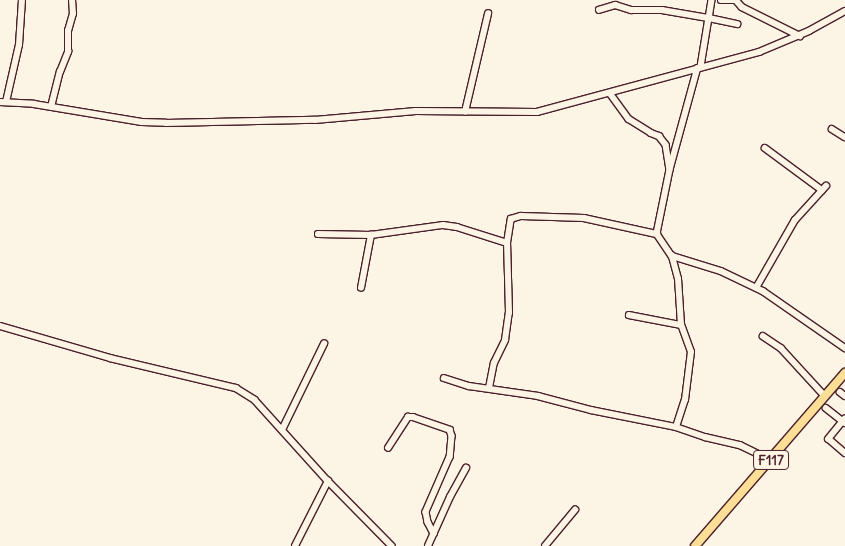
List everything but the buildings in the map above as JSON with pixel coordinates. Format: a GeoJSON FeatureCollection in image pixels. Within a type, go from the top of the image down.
{"type":"FeatureCollection","features":[{"type":"Feature","properties":{"kind":"main road","name":"F117"},"geometry":{"type":"LineString","coordinates":[[694,546],[845,373]]}},
{"type":"Feature","properties":{"kind":"street"},"geometry":{"type":"LineString","coordinates":[[22,0],[19,44],[3,102],[166,124],[316,120],[416,111],[537,112],[760,52],[800,36],[845,11]]}},
{"type":"Feature","properties":{"kind":"street"},"geometry":{"type":"LineString","coordinates":[[51,107],[60,72],[68,52],[68,31],[73,14],[72,0]]}},
{"type":"Feature","properties":{"kind":"street"},"geometry":{"type":"LineString","coordinates":[[657,234],[670,170],[699,68],[712,0]]}},
{"type":"Feature","properties":{"kind":"street"},"geometry":{"type":"LineString","coordinates":[[722,0],[735,0],[742,7],[800,36]]}},
{"type":"Feature","properties":{"kind":"street"},"geometry":{"type":"LineString","coordinates":[[599,10],[616,5],[631,10],[662,10],[737,24]]}},
{"type":"Feature","properties":{"kind":"street"},"geometry":{"type":"LineString","coordinates":[[465,112],[488,14]]}},
{"type":"Feature","properties":{"kind":"street"},"geometry":{"type":"LineString","coordinates":[[610,93],[629,120],[659,136],[666,145],[670,170]]}},
{"type":"Feature","properties":{"kind":"street"},"geometry":{"type":"LineString","coordinates":[[832,130],[845,137]]}},
{"type":"Feature","properties":{"kind":"street"},"geometry":{"type":"LineString","coordinates":[[756,288],[795,220],[824,188],[765,148]]}},
{"type":"Feature","properties":{"kind":"street"},"geometry":{"type":"LineString","coordinates":[[489,388],[494,363],[505,340],[509,313],[507,244],[510,219],[521,216],[584,218],[657,234],[672,256],[678,280],[681,324],[691,352],[691,367],[685,400],[676,427]]}},
{"type":"Feature","properties":{"kind":"street"},"geometry":{"type":"LineString","coordinates":[[318,234],[371,235],[443,225],[457,227],[507,244]]}},
{"type":"Feature","properties":{"kind":"street"},"geometry":{"type":"LineString","coordinates":[[361,288],[371,235]]}},
{"type":"Feature","properties":{"kind":"street"},"geometry":{"type":"LineString","coordinates":[[672,256],[721,271],[756,288],[845,348]]}},
{"type":"Feature","properties":{"kind":"street"},"geometry":{"type":"LineString","coordinates":[[629,315],[681,324]]}},
{"type":"Feature","properties":{"kind":"street"},"geometry":{"type":"LineString","coordinates":[[0,326],[110,358],[236,388],[255,400],[328,481],[392,546]]}},
{"type":"Feature","properties":{"kind":"street"},"geometry":{"type":"LineString","coordinates":[[763,336],[781,348],[826,396]]}},
{"type":"Feature","properties":{"kind":"street"},"geometry":{"type":"LineString","coordinates":[[282,430],[324,344]]}},
{"type":"Feature","properties":{"kind":"street"},"geometry":{"type":"LineString","coordinates":[[444,378],[470,386],[538,396],[592,410],[676,427],[704,437],[740,445],[750,452],[771,460]]}},
{"type":"Feature","properties":{"kind":"street"},"geometry":{"type":"LineString","coordinates":[[840,392],[845,396]]}},
{"type":"Feature","properties":{"kind":"street"},"geometry":{"type":"LineString","coordinates":[[826,408],[844,421],[829,439],[845,453]]}},
{"type":"Feature","properties":{"kind":"street"},"geometry":{"type":"LineString","coordinates":[[388,448],[408,417],[450,430],[452,436],[450,457],[426,512],[428,522],[434,534]]}},
{"type":"Feature","properties":{"kind":"street"},"geometry":{"type":"LineString","coordinates":[[428,546],[466,468]]}},
{"type":"Feature","properties":{"kind":"street"},"geometry":{"type":"LineString","coordinates":[[295,546],[328,481]]}},
{"type":"Feature","properties":{"kind":"street"},"geometry":{"type":"LineString","coordinates":[[545,546],[575,510]]}}]}
